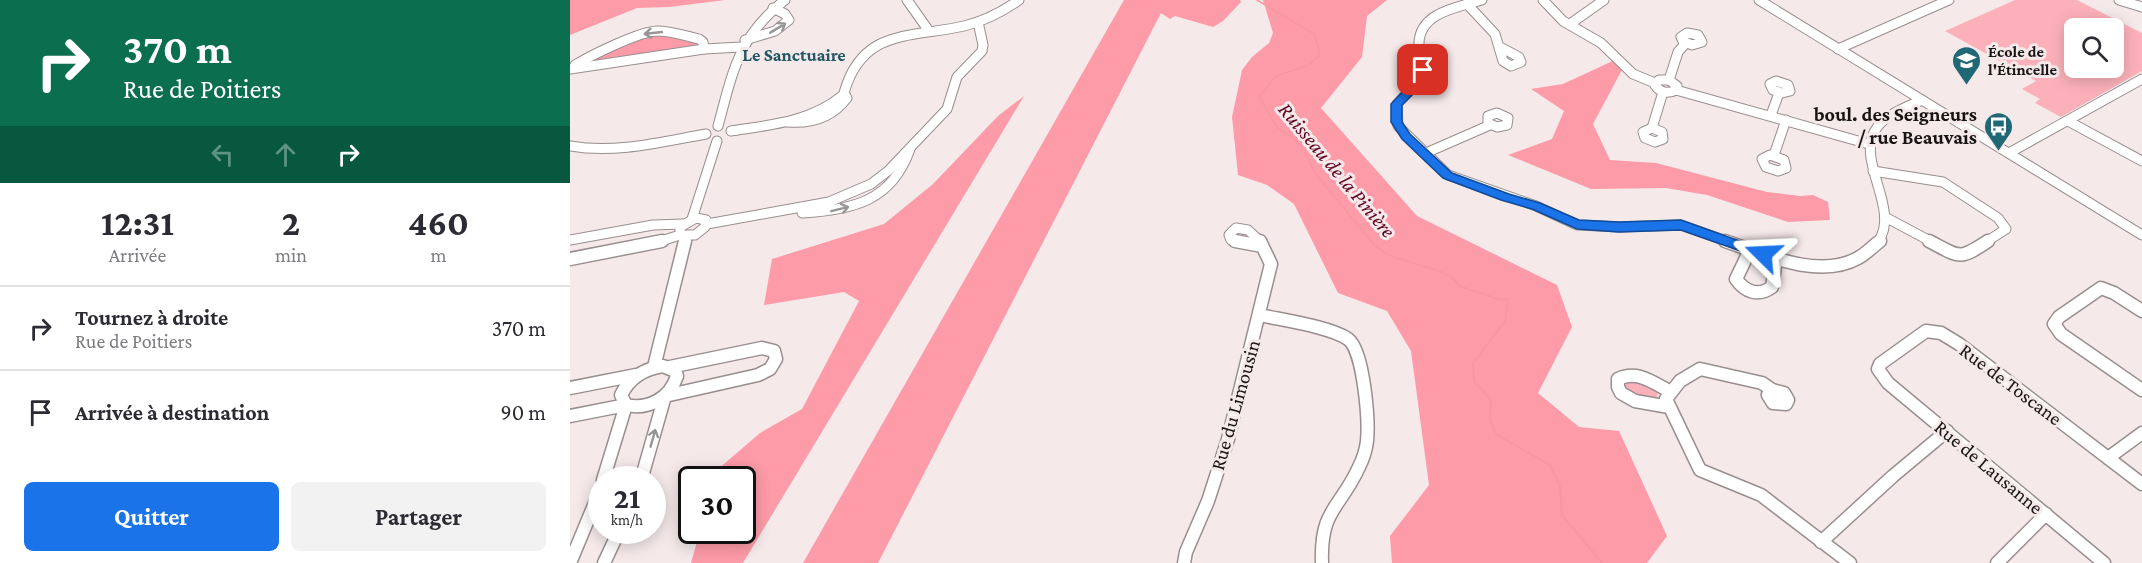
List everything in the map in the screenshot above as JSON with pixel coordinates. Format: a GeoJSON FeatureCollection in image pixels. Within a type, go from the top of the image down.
{"type":"FeatureCollection","features":[{"type":"Feature","properties":{"kind":"street"},"geometry":{"type":"LineString","coordinates":[[718,126],[743,44],[759,21],[785,0]]}},
{"type":"Feature","properties":{"kind":"street"},"geometry":{"type":"LineString","coordinates":[[907,0],[929,32]]}},
{"type":"Feature","properties":{"kind":"street"},"geometry":{"type":"LineString","coordinates":[[706,134],[707,140],[717,141],[725,138],[731,131],[787,122],[811,122],[829,115],[843,104],[846,98],[844,93],[849,75],[882,50],[929,32],[978,22],[1005,10],[1019,0]]}},
{"type":"Feature","properties":{"kind":"street"},"geometry":{"type":"LineString","coordinates":[[1482,0],[1440,13],[1427,22],[1419,39],[1422,77],[1396,104],[1398,126],[1448,176],[1536,206],[1577,225],[1619,227],[1681,225],[1776,259],[1814,267],[1857,259],[1880,241],[1886,226],[1869,144],[1884,120],[1923,100]]}},
{"type":"Feature","properties":{"kind":"street"},"geometry":{"type":"LineString","coordinates":[[1543,0],[1563,21],[1601,43],[1633,74],[1655,83],[1657,89],[1663,92],[1677,90],[1869,144]]}},
{"type":"Feature","properties":{"kind":"street"},"geometry":{"type":"LineString","coordinates":[[1570,24],[1604,0]]}},
{"type":"Feature","properties":{"kind":"street"},"geometry":{"type":"LineString","coordinates":[[1759,0],[2142,235]]}},
{"type":"Feature","properties":{"kind":"street"},"geometry":{"type":"LineString","coordinates":[[1838,49],[1949,0]]}},
{"type":"Feature","properties":{"kind":"street"},"geometry":{"type":"LineString","coordinates":[[2119,0],[2142,7]]}},
{"type":"Feature","properties":{"kind":"street"},"geometry":{"type":"LineString","coordinates":[[1467,4],[1495,34],[1500,47]]}},
{"type":"Feature","properties":{"kind":"street"},"geometry":{"type":"LineString","coordinates":[[571,69],[743,44],[772,33],[785,25],[789,20],[785,14],[773,9]]}},
{"type":"Feature","properties":{"kind":"street"},"geometry":{"type":"LineString","coordinates":[[570,240],[653,225],[685,228],[699,232],[707,224],[782,211],[836,212],[861,203],[894,183],[906,167],[910,149],[947,109],[957,76],[982,51],[983,45],[978,22]]}},
{"type":"Feature","properties":{"kind":"street"},"geometry":{"type":"LineString","coordinates":[[571,69],[588,57],[649,32],[660,31],[699,39],[703,42],[704,49]]}},
{"type":"Feature","properties":{"kind":"street"},"geometry":{"type":"LineString","coordinates":[[1669,80],[1678,52],[1686,43]]}},
{"type":"Feature","properties":{"kind":"street"},"geometry":{"type":"LineString","coordinates":[[2009,153],[2142,79]]}},
{"type":"Feature","properties":{"kind":"street"},"geometry":{"type":"LineString","coordinates":[[1655,83],[1659,80],[1669,80],[1677,86],[1677,90]]}},
{"type":"Feature","properties":{"kind":"street"},"geometry":{"type":"LineString","coordinates":[[1652,128],[1663,92]]}},
{"type":"Feature","properties":{"kind":"street"},"geometry":{"type":"LineString","coordinates":[[1771,115],[1779,93]]}},
{"type":"Feature","properties":{"kind":"street"},"geometry":{"type":"LineString","coordinates":[[1774,155],[1786,120]]}},
{"type":"Feature","properties":{"kind":"street"},"geometry":{"type":"LineString","coordinates":[[2068,121],[2142,161]]}},
{"type":"Feature","properties":{"kind":"street"},"geometry":{"type":"LineString","coordinates":[[1426,153],[1490,124]]}},
{"type":"Feature","properties":{"kind":"street"},"geometry":{"type":"LineString","coordinates":[[570,146],[584,149],[606,149],[706,134],[718,126],[727,126],[731,131]]}},
{"type":"Feature","properties":{"kind":"street"},"geometry":{"type":"LineString","coordinates":[[654,367],[685,228],[717,141]]}},
{"type":"Feature","properties":{"kind":"street"},"geometry":{"type":"LineString","coordinates":[[1874,171],[1943,182],[1998,218],[2006,229],[1966,255],[1958,256],[1885,217]]}},
{"type":"Feature","properties":{"kind":"street"},"geometry":{"type":"LineString","coordinates":[[570,259],[652,244],[703,219],[707,224]]}},
{"type":"Feature","properties":{"kind":"street","name":"Rue du Limousin"},"geometry":{"type":"LineString","coordinates":[[1184,563],[1186,552],[1208,501],[1228,439],[1260,315],[1271,264],[1262,246]]}},
{"type":"Feature","properties":{"kind":"street"},"geometry":{"type":"LineString","coordinates":[[1750,250],[1736,279],[1750,291],[1760,293],[1772,287],[1776,259]]}},
{"type":"Feature","properties":{"kind":"street"},"geometry":{"type":"LineString","coordinates":[[2142,311],[2114,293],[2101,288],[2059,317],[2054,324],[2061,334],[2142,390]]}},
{"type":"Feature","properties":{"kind":"street"},"geometry":{"type":"LineString","coordinates":[[1260,315],[1337,333],[1350,340],[1357,350],[1368,436],[1363,458],[1325,520],[1320,547],[1322,563]]}},
{"type":"Feature","properties":{"kind":"street","name":"Rue de Toscane"},"geometry":{"type":"LineString","coordinates":[[1878,369],[1884,359],[1926,331],[1941,333],[1959,344],[2142,484]]}},
{"type":"Feature","properties":{"kind":"street"},"geometry":{"type":"LineString","coordinates":[[570,388],[636,375],[654,367],[670,367],[762,348],[774,351],[776,359],[770,369],[758,375],[665,396],[639,407],[626,405],[570,416]]}},
{"type":"Feature","properties":{"kind":"street"},"geometry":{"type":"LineString","coordinates":[[645,466],[665,396],[672,390],[677,376],[670,367]]}},
{"type":"Feature","properties":{"kind":"street"},"geometry":{"type":"LineString","coordinates":[[1772,390],[1762,383],[1706,369],[1694,371],[1669,391],[1666,399],[1700,471],[1747,488],[1850,563]]}},
{"type":"Feature","properties":{"kind":"street","name":"Rue de Lausanne"},"geometry":{"type":"LineString","coordinates":[[1878,369],[1888,383],[2104,563]]}},
{"type":"Feature","properties":{"kind":"street"},"geometry":{"type":"LineString","coordinates":[[1669,391],[1637,374],[1623,376],[1618,379],[1617,384],[1618,390],[1624,396],[1669,407]]}},
{"type":"Feature","properties":{"kind":"street"},"geometry":{"type":"LineString","coordinates":[[607,466],[626,405],[621,395],[629,381],[636,375]]}},
{"type":"Feature","properties":{"kind":"street"},"geometry":{"type":"LineString","coordinates":[[1821,542],[1893,476],[1947,431]]}},
{"type":"Feature","properties":{"kind":"street"},"geometry":{"type":"LineString","coordinates":[[2108,458],[2142,433]]}},
{"type":"Feature","properties":{"kind":"street"},"geometry":{"type":"LineString","coordinates":[[1997,563],[2046,514]]}},
{"type":"Feature","properties":{"kind":"street"},"geometry":{"type":"LineString","coordinates":[[570,563],[588,520]]}},
{"type":"Feature","properties":{"kind":"street"},"geometry":{"type":"LineString","coordinates":[[604,563],[613,544]]}},
{"type":"Feature","properties":{"kind":"shaded area"},"geometry":{"type":"Polygon","coordinates":[[[570,0],[725,0],[669,7],[637,8],[570,35],[570,0]]]}},
{"type":"Feature","properties":{"kind":"shaded area"},"geometry":{"type":"Polygon","coordinates":[[[1124,0],[1240,0],[1241,2],[1223,21],[1213,27],[1175,16],[1170,19],[1161,13],[878,563],[803,563],[1124,0]]]}},
{"type":"Feature","properties":{"kind":"shaded area"},"geometry":{"type":"Polygon","coordinates":[[[1263,0],[1387,0],[1367,16],[1362,57],[1321,108],[1417,216],[1557,285],[1572,327],[1538,393],[1579,427],[1619,431],[1667,536],[1647,563],[1392,563],[1390,536],[1429,485],[1411,351],[1387,311],[1338,293],[1294,204],[1267,185],[1238,175],[1232,117],[1242,70],[1252,57],[1269,43],[1273,33],[1263,0]]]}},
{"type":"Feature","properties":{"kind":"shaded area"},"geometry":{"type":"Polygon","coordinates":[[[2015,0],[2077,0],[2112,18],[2064,18],[2064,78],[2124,78],[2124,24],[2142,33],[2142,71],[2061,117],[2035,103],[2040,99],[2022,89],[2036,81],[1945,31],[2015,0]]]}},
{"type":"Feature","properties":{"kind":"shaded area"},"geometry":{"type":"Polygon","coordinates":[[[649,32],[699,39],[704,49],[571,68],[649,32]]]}},
{"type":"Feature","properties":{"kind":"shaded area"},"geometry":{"type":"Polygon","coordinates":[[[1617,59],[1624,66],[1593,124],[1610,160],[1656,163],[1767,192],[1800,196],[1813,195],[1828,202],[1830,220],[1788,222],[1707,195],[1666,188],[1591,189],[1508,155],[1552,139],[1564,111],[1531,89],[1563,84],[1617,59]]]}},
{"type":"Feature","properties":{"kind":"shaded area"},"geometry":{"type":"Polygon","coordinates":[[[1024,96],[756,541],[756,466],[722,466],[760,433],[802,409],[859,301],[844,292],[764,305],[772,259],[884,224],[933,184],[998,116],[1024,96]]]}},
{"type":"Feature","properties":{"kind":"shaded area"},"geometry":{"type":"Polygon","coordinates":[[[1638,378],[1658,392],[1657,397],[1640,396],[1624,387],[1624,383],[1638,378]]]}},
{"type":"Feature","properties":{"kind":"shaded area"},"geometry":{"type":"Polygon","coordinates":[[[696,544],[754,544],[743,563],[691,563],[696,544]]]}},
{"type":"Feature","properties":{"kind":"waterway","name":"Ruisseau de la Pinière"},"geometry":{"type":"LineString","coordinates":[[1257,0],[1314,34],[1320,55],[1309,65],[1276,76],[1259,97],[1277,127],[1292,137],[1305,151],[1315,173],[1372,242]]}},
{"type":"Feature","properties":{"kind":"waterway","name":"Ruisseau de la Pinière"},"geometry":{"type":"LineString","coordinates":[[1372,242],[1379,249],[1391,255],[1444,273],[1459,286],[1501,300],[1508,299],[1505,321],[1473,363],[1474,381],[1491,400],[1490,420],[1497,435],[1550,465],[1560,486],[1562,515],[1602,563]]}},
{"type":"Feature","properties":{"kind":"place","name":"École de l'Étincelle"},"geometry":{"type":"Point","coordinates":[1967,86]}},
{"type":"Feature","properties":{"kind":"place","name":"boul. des Seigneurs / rue Beauvais"},"geometry":{"type":"Point","coordinates":[1998,152]}},
{"type":"Feature","properties":{"kind":"district","name":"Le Sanctuaire"},"geometry":{"type":"Point","coordinates":[794,55]}},
{"type":"Feature","properties":{"kind":"route"},"geometry":{"type":"LineString","coordinates":[[1423,70],[1422,77],[1417,84],[1396,104],[1396,122],[1406,136],[1448,176],[1536,206],[1577,225],[1619,227],[1681,225],[1763,254]]}}]}
